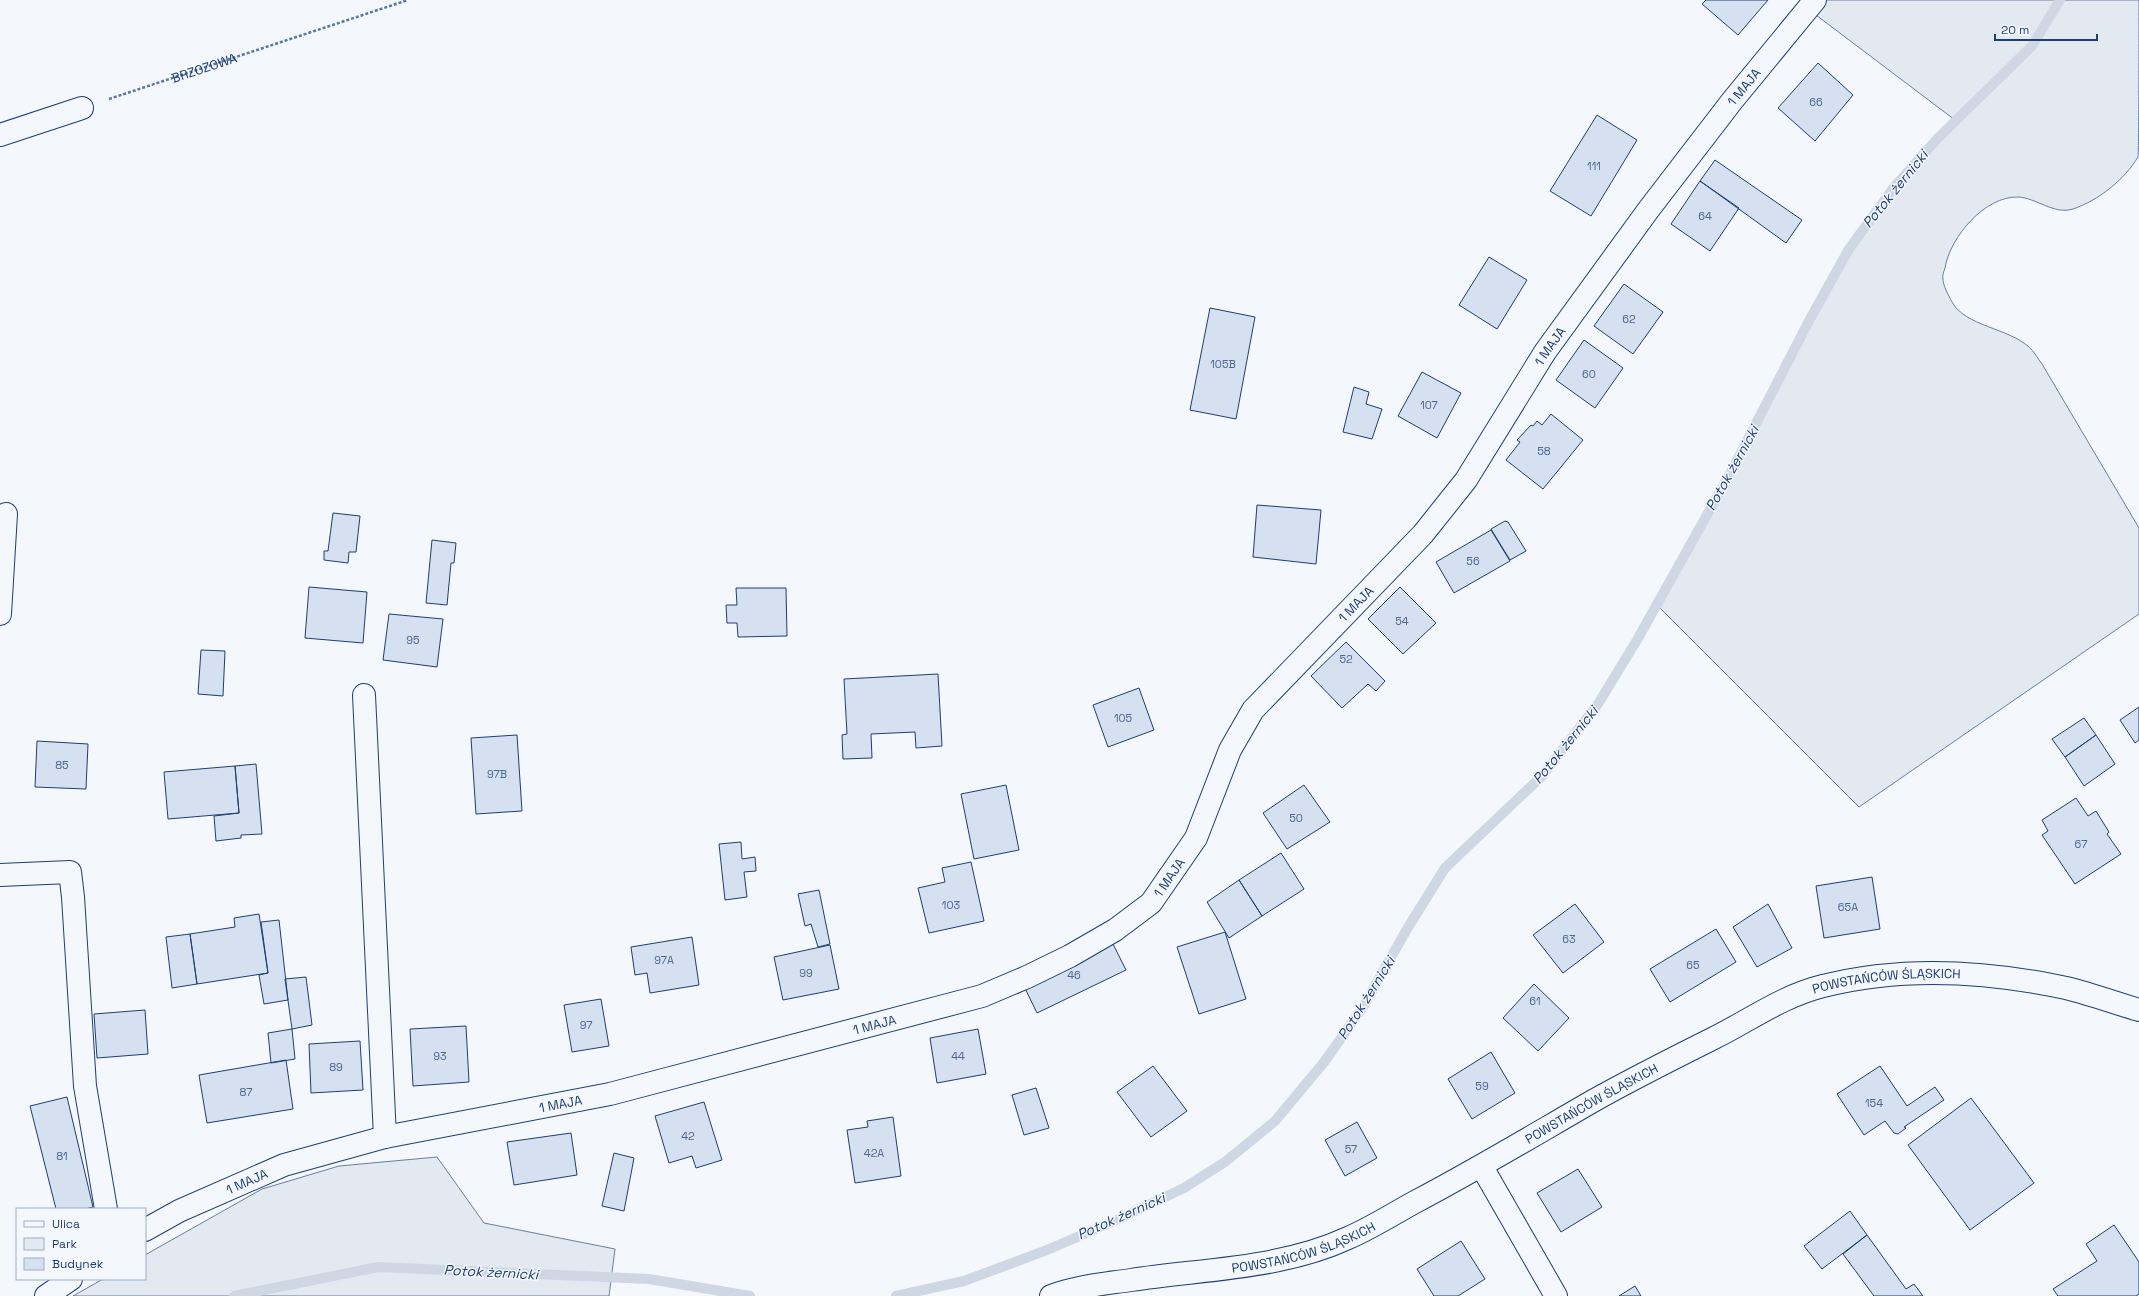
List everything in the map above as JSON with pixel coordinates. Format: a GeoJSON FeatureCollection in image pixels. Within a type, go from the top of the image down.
{"type":"FeatureCollection","features":[{"type":"Feature","properties":{"kind":"street","name":"1 MAJA"},"geometry":{"type":"LineString","coordinates":[[146,1229],[179,1211],[284,1165],[385,1137],[610,1094],[982,996],[1027,977],[1070,956],[1115,930],[1151,903],[1196,838],[1230,750],[1253,710],[1424,534],[1466,480],[1545,352],[1649,209],[1732,101],[1815,0]]}},
{"type":"Feature","properties":{"kind":"street"},"geometry":{"type":"LineString","coordinates":[[0,135],[82,108]]}},
{"type":"Feature","properties":{"kind":"street"},"geometry":{"type":"LineString","coordinates":[[0,614],[6,514]]}},
{"type":"Feature","properties":{"kind":"street"},"geometry":{"type":"LineString","coordinates":[[364,695],[385,1137]]}},
{"type":"Feature","properties":{"kind":"street"},"geometry":{"type":"LineString","coordinates":[[0,875],[70,872],[73,897],[85,1086],[106,1208]]}},
{"type":"Feature","properties":{"kind":"street","name":"POWSTAŃCÓW ŚLĄSKICH"},"geometry":{"type":"LineString","coordinates":[[1051,1296],[1071,1288],[1184,1272],[1249,1265],[1303,1254],[1348,1238],[1482,1167],[1593,1101],[1727,1032],[1784,999],[1822,986],[1916,973],[1990,975],[2068,988],[2139,1010]]}},
{"type":"Feature","properties":{"kind":"street"},"geometry":{"type":"LineString","coordinates":[[1482,1167],[1556,1296]]}},
{"type":"Feature","properties":{"kind":"street"},"geometry":{"type":"LineString","coordinates":[[46,1296],[70,1280]]}},
{"type":"Feature","properties":{"kind":"path","name":"BRZOZOWA"},"geometry":{"type":"LineString","coordinates":[[82,108],[408,0]]}},
{"type":"Feature","properties":{"kind":"green space"},"geometry":{"type":"Polygon","coordinates":[[[1815,0],[2139,0],[2138,157],[2126,174],[2101,195],[2073,209],[2059,210],[2032,200],[2018,197],[2006,198],[1993,203],[1971,220],[1962,232],[1948,256],[1943,276],[1946,291],[1958,310],[1977,322],[2010,335],[2033,351],[2139,528],[2139,614],[1859,807],[1657,605],[1731,472],[1810,319],[1849,249],[1895,186],[1955,120],[1808,9],[1815,0]]]}},
{"type":"Feature","properties":{"kind":"green space"},"geometry":{"type":"Polygon","coordinates":[[[437,1157],[484,1223],[615,1249],[609,1296],[73,1296],[101,1280],[146,1280],[146,1254],[262,1189],[339,1166],[437,1157]]]}},
{"type":"Feature","properties":{"kind":"building"},"geometry":{"type":"Polygon","coordinates":[[[1706,0],[1768,0],[1738,35],[1702,4],[1706,0]]]}},
{"type":"Feature","properties":{"kind":"building"},"geometry":{"type":"Polygon","coordinates":[[[1818,63],[1853,95],[1815,141],[1778,108],[1818,63]]]}},
{"type":"Feature","properties":{"kind":"building"},"geometry":{"type":"Polygon","coordinates":[[[1597,115],[1637,140],[1591,216],[1550,191],[1597,115]]]}},
{"type":"Feature","properties":{"kind":"building"},"geometry":{"type":"Polygon","coordinates":[[[1715,160],[1802,220],[1786,243],[1700,181],[1715,160]]]}},
{"type":"Feature","properties":{"kind":"building"},"geometry":{"type":"Polygon","coordinates":[[[1700,181],[1739,208],[1710,251],[1671,224],[1700,181]]]}},
{"type":"Feature","properties":{"kind":"building"},"geometry":{"type":"Polygon","coordinates":[[[1489,257],[1527,280],[1497,329],[1459,305],[1489,257]]]}},
{"type":"Feature","properties":{"kind":"building"},"geometry":{"type":"Polygon","coordinates":[[[1624,284],[1663,312],[1633,354],[1594,326],[1624,284]]]}},
{"type":"Feature","properties":{"kind":"building"},"geometry":{"type":"Polygon","coordinates":[[[1210,308],[1255,317],[1236,419],[1190,410],[1210,308]]]}},
{"type":"Feature","properties":{"kind":"building"},"geometry":{"type":"Polygon","coordinates":[[[1584,340],[1623,368],[1595,408],[1556,380],[1584,340]]]}},
{"type":"Feature","properties":{"kind":"building"},"geometry":{"type":"Polygon","coordinates":[[[1422,372],[1461,393],[1437,438],[1398,416],[1422,372]]]}},
{"type":"Feature","properties":{"kind":"building"},"geometry":{"type":"Polygon","coordinates":[[[1354,387],[1369,392],[1366,404],[1382,409],[1372,439],[1343,432],[1354,387]]]}},
{"type":"Feature","properties":{"kind":"building"},"geometry":{"type":"Polygon","coordinates":[[[1551,414],[1583,440],[1543,489],[1506,460],[1520,442],[1517,440],[1531,425],[1533,426],[1537,421],[1542,425],[1551,414]]]}},
{"type":"Feature","properties":{"kind":"building"},"geometry":{"type":"Polygon","coordinates":[[[1257,505],[1321,510],[1316,564],[1253,557],[1257,505]]]}},
{"type":"Feature","properties":{"kind":"building"},"geometry":{"type":"Polygon","coordinates":[[[333,513],[360,516],[356,552],[349,552],[348,563],[324,560],[324,551],[328,551],[333,513]]]}},
{"type":"Feature","properties":{"kind":"building"},"geometry":{"type":"Polygon","coordinates":[[[1505,521],[1508,522],[1526,551],[1510,560],[1491,529],[1505,521]]]}},
{"type":"Feature","properties":{"kind":"building"},"geometry":{"type":"Polygon","coordinates":[[[1491,530],[1510,561],[1454,593],[1436,562],[1491,530]]]}},
{"type":"Feature","properties":{"kind":"building"},"geometry":{"type":"Polygon","coordinates":[[[432,540],[456,543],[454,563],[451,563],[447,605],[426,603],[432,540]]]}},
{"type":"Feature","properties":{"kind":"building"},"geometry":{"type":"Polygon","coordinates":[[[309,587],[367,592],[363,643],[305,638],[309,587]]]}},
{"type":"Feature","properties":{"kind":"building"},"geometry":{"type":"Polygon","coordinates":[[[1400,587],[1436,623],[1403,654],[1368,619],[1400,587]]]}},
{"type":"Feature","properties":{"kind":"building"},"geometry":{"type":"Polygon","coordinates":[[[736,588],[786,588],[787,636],[738,637],[737,623],[727,623],[726,605],[737,605],[736,588]]]}},
{"type":"Feature","properties":{"kind":"building"},"geometry":{"type":"Polygon","coordinates":[[[389,614],[443,619],[437,667],[383,660],[389,614]]]}},
{"type":"Feature","properties":{"kind":"building"},"geometry":{"type":"Polygon","coordinates":[[[1346,642],[1385,681],[1376,691],[1368,684],[1342,708],[1311,676],[1346,642]]]}},
{"type":"Feature","properties":{"kind":"building"},"geometry":{"type":"Polygon","coordinates":[[[201,650],[225,651],[223,696],[198,694],[201,650]]]}},
{"type":"Feature","properties":{"kind":"building"},"geometry":{"type":"Polygon","coordinates":[[[938,674],[942,746],[916,748],[915,732],[871,734],[872,758],[843,759],[842,735],[847,734],[844,679],[938,674]]]}},
{"type":"Feature","properties":{"kind":"building"},"geometry":{"type":"Polygon","coordinates":[[[1139,688],[1154,730],[1108,747],[1093,705],[1139,688]]]}},
{"type":"Feature","properties":{"kind":"building"},"geometry":{"type":"Polygon","coordinates":[[[2139,707],[2139,740],[2135,743],[2120,720],[2139,707]]]}},
{"type":"Feature","properties":{"kind":"building"},"geometry":{"type":"Polygon","coordinates":[[[2084,718],[2096,735],[2065,757],[2052,739],[2084,718]]]}},
{"type":"Feature","properties":{"kind":"building"},"geometry":{"type":"Polygon","coordinates":[[[517,735],[522,811],[476,814],[471,738],[517,735]]]}},
{"type":"Feature","properties":{"kind":"building"},"geometry":{"type":"Polygon","coordinates":[[[2096,735],[2115,764],[2084,786],[2065,757],[2096,735]]]}},
{"type":"Feature","properties":{"kind":"building"},"geometry":{"type":"Polygon","coordinates":[[[37,741],[88,744],[86,789],[35,787],[37,741]]]}},
{"type":"Feature","properties":{"kind":"building"},"geometry":{"type":"Polygon","coordinates":[[[256,764],[262,834],[241,835],[241,838],[216,841],[214,816],[239,813],[235,766],[256,764]]]}},
{"type":"Feature","properties":{"kind":"building"},"geometry":{"type":"Polygon","coordinates":[[[235,766],[239,813],[168,819],[164,772],[235,766]]]}},
{"type":"Feature","properties":{"kind":"building"},"geometry":{"type":"Polygon","coordinates":[[[1006,785],[1019,850],[974,859],[961,794],[1006,785]]]}},
{"type":"Feature","properties":{"kind":"building"},"geometry":{"type":"Polygon","coordinates":[[[1304,785],[1330,822],[1287,849],[1263,813],[1304,785]]]}},
{"type":"Feature","properties":{"kind":"building"},"geometry":{"type":"Polygon","coordinates":[[[2076,798],[2088,816],[2096,811],[2109,832],[2107,834],[2121,854],[2075,884],[2042,835],[2048,831],[2042,820],[2076,798]]]}},
{"type":"Feature","properties":{"kind":"building"},"geometry":{"type":"Polygon","coordinates":[[[741,842],[742,859],[755,857],[756,871],[744,872],[747,897],[725,900],[719,844],[741,842]]]}},
{"type":"Feature","properties":{"kind":"building"},"geometry":{"type":"Polygon","coordinates":[[[1281,853],[1304,889],[1262,916],[1239,880],[1281,853]]]}},
{"type":"Feature","properties":{"kind":"building"},"geometry":{"type":"Polygon","coordinates":[[[971,862],[984,921],[929,933],[918,888],[945,882],[942,868],[971,862]]]}},
{"type":"Feature","properties":{"kind":"building"},"geometry":{"type":"Polygon","coordinates":[[[1872,877],[1880,929],[1824,938],[1816,886],[1872,877]]]}},
{"type":"Feature","properties":{"kind":"building"},"geometry":{"type":"Polygon","coordinates":[[[1239,880],[1262,916],[1229,938],[1207,902],[1239,880]]]}},
{"type":"Feature","properties":{"kind":"building"},"geometry":{"type":"Polygon","coordinates":[[[819,890],[830,944],[818,947],[811,924],[805,926],[798,894],[819,890]]]}},
{"type":"Feature","properties":{"kind":"building"},"geometry":{"type":"Polygon","coordinates":[[[1575,904],[1604,942],[1563,973],[1533,935],[1575,904]]]}},
{"type":"Feature","properties":{"kind":"building"},"geometry":{"type":"Polygon","coordinates":[[[1768,904],[1792,948],[1757,967],[1733,927],[1768,904]]]}},
{"type":"Feature","properties":{"kind":"building"},"geometry":{"type":"Polygon","coordinates":[[[259,914],[268,973],[197,984],[190,934],[235,927],[234,918],[259,914]]]}},
{"type":"Feature","properties":{"kind":"building"},"geometry":{"type":"Polygon","coordinates":[[[279,920],[288,1000],[264,1004],[259,975],[268,973],[261,922],[279,920]]]}},
{"type":"Feature","properties":{"kind":"building"},"geometry":{"type":"Polygon","coordinates":[[[1716,929],[1736,962],[1670,1002],[1650,969],[1716,929]]]}},
{"type":"Feature","properties":{"kind":"building"},"geometry":{"type":"Polygon","coordinates":[[[1225,932],[1246,999],[1199,1014],[1177,947],[1225,932]]]}},
{"type":"Feature","properties":{"kind":"building"},"geometry":{"type":"Polygon","coordinates":[[[190,934],[197,984],[172,988],[166,937],[190,934]]]}},
{"type":"Feature","properties":{"kind":"building"},"geometry":{"type":"Polygon","coordinates":[[[692,937],[699,985],[650,993],[647,973],[635,975],[631,947],[692,937]]]}},
{"type":"Feature","properties":{"kind":"building"},"geometry":{"type":"Polygon","coordinates":[[[1110,938],[1126,970],[1037,1013],[1021,980],[1110,938]]]}},
{"type":"Feature","properties":{"kind":"building"},"geometry":{"type":"Polygon","coordinates":[[[830,945],[839,989],[783,1000],[774,957],[830,945]]]}},
{"type":"Feature","properties":{"kind":"building"},"geometry":{"type":"Polygon","coordinates":[[[306,977],[312,1025],[292,1029],[285,979],[306,977]]]}},
{"type":"Feature","properties":{"kind":"building"},"geometry":{"type":"Polygon","coordinates":[[[1534,984],[1569,1018],[1538,1051],[1503,1018],[1534,984]]]}},
{"type":"Feature","properties":{"kind":"building"},"geometry":{"type":"Polygon","coordinates":[[[601,999],[609,1046],[572,1052],[564,1005],[601,999]]]}},
{"type":"Feature","properties":{"kind":"building"},"geometry":{"type":"Polygon","coordinates":[[[145,1010],[148,1054],[97,1058],[94,1014],[145,1010]]]}},
{"type":"Feature","properties":{"kind":"building"},"geometry":{"type":"Polygon","coordinates":[[[466,1026],[469,1082],[413,1086],[410,1029],[466,1026]]]}},
{"type":"Feature","properties":{"kind":"building"},"geometry":{"type":"Polygon","coordinates":[[[292,1029],[295,1059],[271,1063],[268,1033],[292,1029]]]}},
{"type":"Feature","properties":{"kind":"building"},"geometry":{"type":"Polygon","coordinates":[[[978,1029],[986,1074],[937,1083],[930,1038],[978,1029]]]}},
{"type":"Feature","properties":{"kind":"building"},"geometry":{"type":"Polygon","coordinates":[[[360,1041],[363,1090],[311,1093],[309,1044],[360,1041]]]}},
{"type":"Feature","properties":{"kind":"building"},"geometry":{"type":"Polygon","coordinates":[[[1491,1052],[1515,1093],[1472,1119],[1448,1079],[1491,1052]]]}},
{"type":"Feature","properties":{"kind":"building"},"geometry":{"type":"Polygon","coordinates":[[[286,1060],[293,1109],[207,1123],[199,1075],[286,1060]]]}},
{"type":"Feature","properties":{"kind":"building"},"geometry":{"type":"Polygon","coordinates":[[[1153,1066],[1187,1111],[1151,1137],[1117,1092],[1153,1066]]]}},
{"type":"Feature","properties":{"kind":"building"},"geometry":{"type":"Polygon","coordinates":[[[1880,1066],[1907,1106],[1935,1087],[1944,1100],[1904,1127],[1906,1128],[1898,1134],[1894,1133],[1885,1121],[1864,1135],[1837,1094],[1880,1066]]]}},
{"type":"Feature","properties":{"kind":"building"},"geometry":{"type":"Polygon","coordinates":[[[1036,1088],[1049,1128],[1024,1135],[1012,1095],[1036,1088]]]}},
{"type":"Feature","properties":{"kind":"building"},"geometry":{"type":"Polygon","coordinates":[[[67,1097],[93,1207],[56,1208],[30,1106],[67,1097]]]}},
{"type":"Feature","properties":{"kind":"building"},"geometry":{"type":"Polygon","coordinates":[[[1971,1098],[2034,1183],[1970,1230],[1908,1145],[1971,1098]]]}},
{"type":"Feature","properties":{"kind":"building"},"geometry":{"type":"Polygon","coordinates":[[[704,1102],[722,1160],[696,1168],[692,1156],[669,1163],[655,1116],[704,1102]]]}},
{"type":"Feature","properties":{"kind":"building"},"geometry":{"type":"Polygon","coordinates":[[[893,1117],[901,1176],[855,1183],[847,1130],[868,1127],[867,1121],[893,1117]]]}},
{"type":"Feature","properties":{"kind":"building"},"geometry":{"type":"Polygon","coordinates":[[[1357,1122],[1377,1158],[1345,1176],[1325,1140],[1357,1122]]]}},
{"type":"Feature","properties":{"kind":"building"},"geometry":{"type":"Polygon","coordinates":[[[571,1133],[577,1175],[514,1185],[507,1142],[571,1133]]]}},
{"type":"Feature","properties":{"kind":"building"},"geometry":{"type":"Polygon","coordinates":[[[614,1153],[634,1158],[624,1211],[602,1206],[614,1153]]]}},
{"type":"Feature","properties":{"kind":"building"},"geometry":{"type":"Polygon","coordinates":[[[1578,1169],[1602,1207],[1561,1232],[1537,1193],[1578,1169]]]}},
{"type":"Feature","properties":{"kind":"building"},"geometry":{"type":"Polygon","coordinates":[[[1850,1211],[1867,1235],[1822,1269],[1804,1246],[1850,1211]]]}},
{"type":"Feature","properties":{"kind":"building"},"geometry":{"type":"Polygon","coordinates":[[[2114,1225],[2139,1262],[2139,1294],[2136,1296],[2058,1296],[2053,1289],[2097,1261],[2086,1244],[2114,1225]]]}},
{"type":"Feature","properties":{"kind":"building"},"geometry":{"type":"Polygon","coordinates":[[[1867,1235],[1906,1289],[1914,1284],[1923,1296],[1874,1296],[1843,1254],[1867,1235]]]}},
{"type":"Feature","properties":{"kind":"building"},"geometry":{"type":"Polygon","coordinates":[[[1461,1241],[1485,1279],[1458,1296],[1434,1296],[1417,1269],[1461,1241]]]}},
{"type":"Feature","properties":{"kind":"building"},"geometry":{"type":"Polygon","coordinates":[[[1635,1286],[1641,1296],[1619,1296],[1635,1286]]]}},
{"type":"Feature","properties":{"kind":"waterway","name":"Potok żernicki"},"geometry":{"type":"LineString","coordinates":[[896,1296],[964,1281],[1047,1250],[1119,1219],[1184,1188],[1225,1162],[1275,1121],[1325,1061],[1363,1007],[1407,929],[1445,868],[1543,775],[1598,704],[1637,640],[1731,472],[1810,319],[1849,249],[1895,186],[1938,138],[2032,46],[2060,0]]}},
{"type":"Feature","properties":{"kind":"waterway","name":"Potok żernicki"},"geometry":{"type":"LineString","coordinates":[[234,1296],[378,1267],[649,1279],[750,1296]]}}]}
